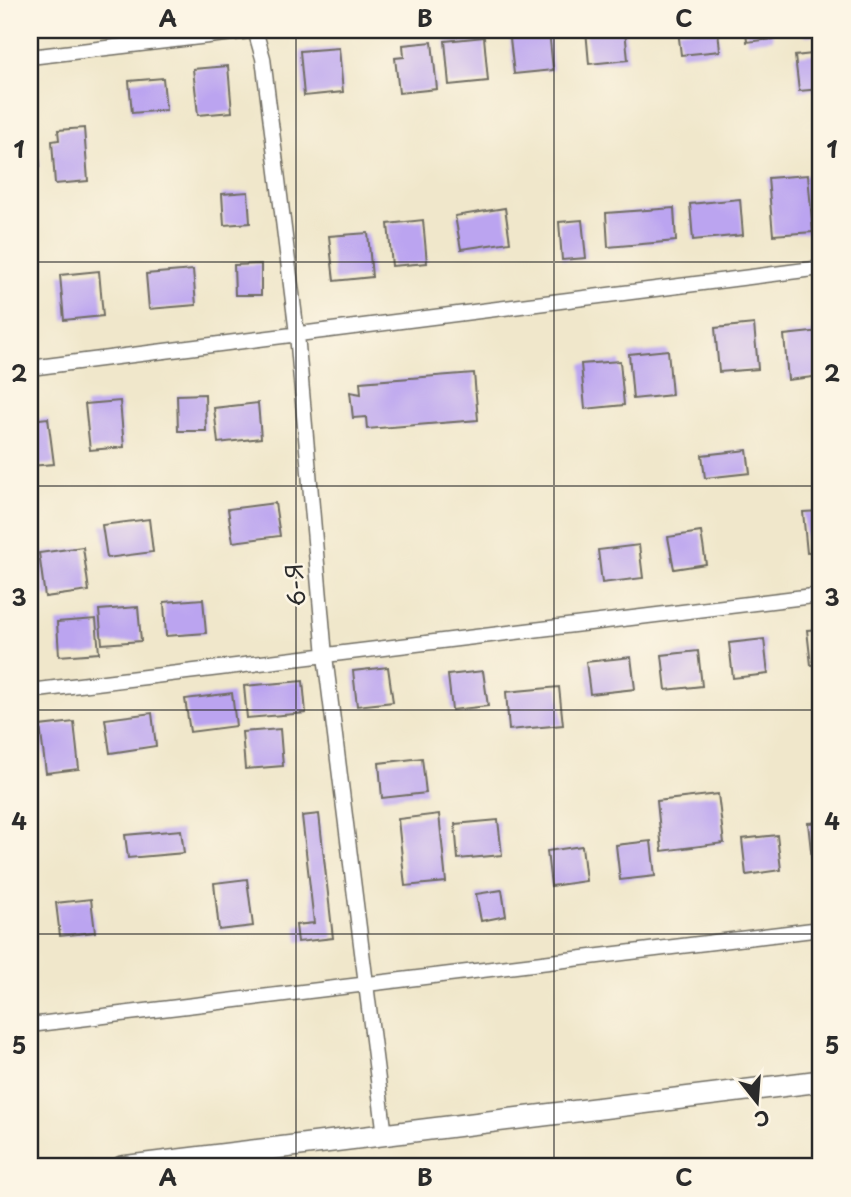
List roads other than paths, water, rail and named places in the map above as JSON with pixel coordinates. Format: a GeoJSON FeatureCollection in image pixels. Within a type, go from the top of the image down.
{"type":"FeatureCollection","features":[{"type":"Feature","properties":{"kind":"main road"},"geometry":{"type":"LineString","coordinates":[[122,1167],[239,1160],[385,1136],[821,1081]]}},
{"type":"Feature","properties":{"kind":"street"},"geometry":{"type":"LineString","coordinates":[[30,57],[256,30]]}},
{"type":"Feature","properties":{"kind":"street","name":"6-Я"},"geometry":{"type":"LineString","coordinates":[[256,30],[263,58],[297,334],[325,656],[385,1136]]}},
{"type":"Feature","properties":{"kind":"street"},"geometry":{"type":"LineString","coordinates":[[30,368],[821,268]]}},
{"type":"Feature","properties":{"kind":"street"},"geometry":{"type":"LineString","coordinates":[[30,691],[821,595]]}},
{"type":"Feature","properties":{"kind":"street"},"geometry":{"type":"LineString","coordinates":[[30,1025],[821,929]]}}]}
